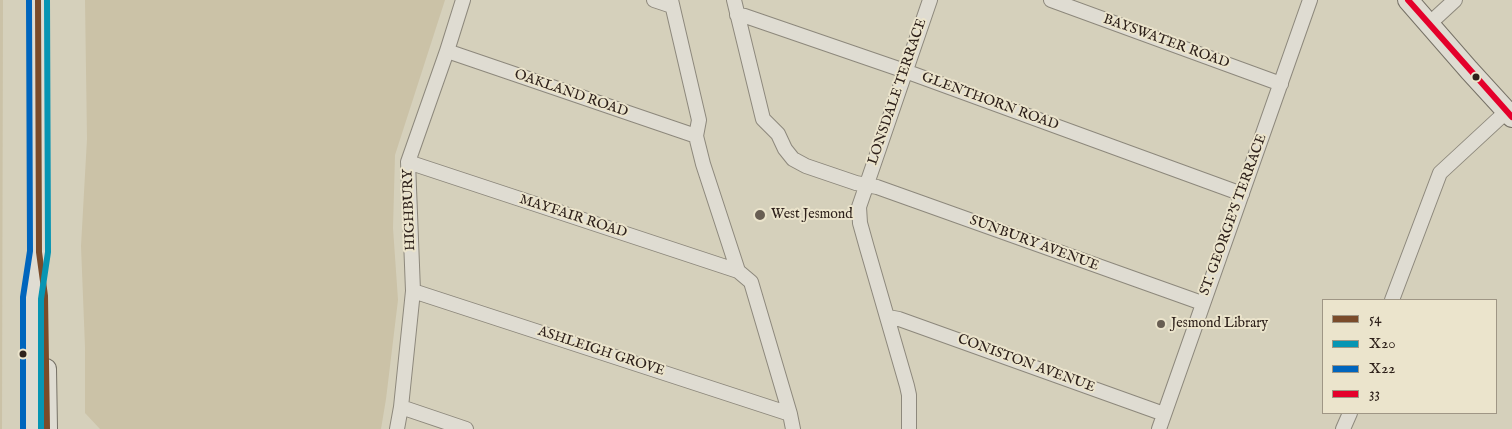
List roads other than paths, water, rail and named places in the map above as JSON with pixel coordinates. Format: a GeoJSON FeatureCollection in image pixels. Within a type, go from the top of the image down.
{"type":"FeatureCollection","features":[{"type":"Feature","properties":{"kind":"main road"},"geometry":{"type":"LineString","coordinates":[[38,0],[39,252],[45,296],[47,429]]}},
{"type":"Feature","properties":{"kind":"main road"},"geometry":{"type":"LineString","coordinates":[[1408,0],[1509,114]]}},
{"type":"Feature","properties":{"kind":"main road"},"geometry":{"type":"LineString","coordinates":[[32,429],[32,298],[39,252]]}},
{"type":"Feature","properties":{"kind":"street","name":"HIGHBURY"},"geometry":{"type":"LineString","coordinates":[[397,429],[401,407],[412,290],[408,162],[463,0]]}},
{"type":"Feature","properties":{"kind":"street"},"geometry":{"type":"LineString","coordinates":[[654,0],[672,3],[699,120],[696,136],[714,199],[738,271],[751,282],[793,429]]}},
{"type":"Feature","properties":{"kind":"street","name":"SUNBURY AVENUE"},"geometry":{"type":"LineString","coordinates":[[734,0],[762,119],[778,134],[788,154],[800,163],[877,187],[1202,303]]}},
{"type":"Feature","properties":{"kind":"street","name":"LONSDALE TERRACE"},"geometry":{"type":"LineString","coordinates":[[909,429],[907,386],[859,215],[860,201],[930,0]]}},
{"type":"Feature","properties":{"kind":"street","name":"BAYSWATER ROAD"},"geometry":{"type":"LineString","coordinates":[[1051,0],[1281,84]]}},
{"type":"Feature","properties":{"kind":"street","name":"ST. GEORGE'S TERRACE"},"geometry":{"type":"LineString","coordinates":[[1159,429],[1310,0]]}},
{"type":"Feature","properties":{"kind":"street"},"geometry":{"type":"LineString","coordinates":[[1429,24],[1455,0]]}},
{"type":"Feature","properties":{"kind":"street","name":"GLENTHORN ROAD"},"geometry":{"type":"LineString","coordinates":[[737,15],[745,16],[905,71],[1242,194]]}},
{"type":"Feature","properties":{"kind":"street","name":"OAKLAND ROAD"},"geometry":{"type":"LineString","coordinates":[[447,51],[696,136]]}},
{"type":"Feature","properties":{"kind":"street"},"geometry":{"type":"LineString","coordinates":[[1392,299],[1440,173],[1509,114]]}},
{"type":"Feature","properties":{"kind":"street","name":"MAYFAIR ROAD"},"geometry":{"type":"LineString","coordinates":[[408,162],[738,271]]}},
{"type":"Feature","properties":{"kind":"street","name":"ASHLEIGH GROVE"},"geometry":{"type":"LineString","coordinates":[[412,290],[790,414]]}},
{"type":"Feature","properties":{"kind":"street","name":"CONISTON AVENUE"},"geometry":{"type":"LineString","coordinates":[[888,317],[900,318],[1164,414]]}},
{"type":"Feature","properties":{"kind":"street"},"geometry":{"type":"LineString","coordinates":[[401,407],[466,429]]}},
{"type":"Feature","properties":{"kind":"street"},"geometry":{"type":"LineString","coordinates":[[1343,429],[1350,414]]}},
{"type":"Feature","properties":{"kind":"place","name":"West Jesmond"},"geometry":{"type":"Point","coordinates":[760,215]}},
{"type":"Feature","properties":{"kind":"place","name":"Jesmond Library"},"geometry":{"type":"Point","coordinates":[1161,324]}}]}
